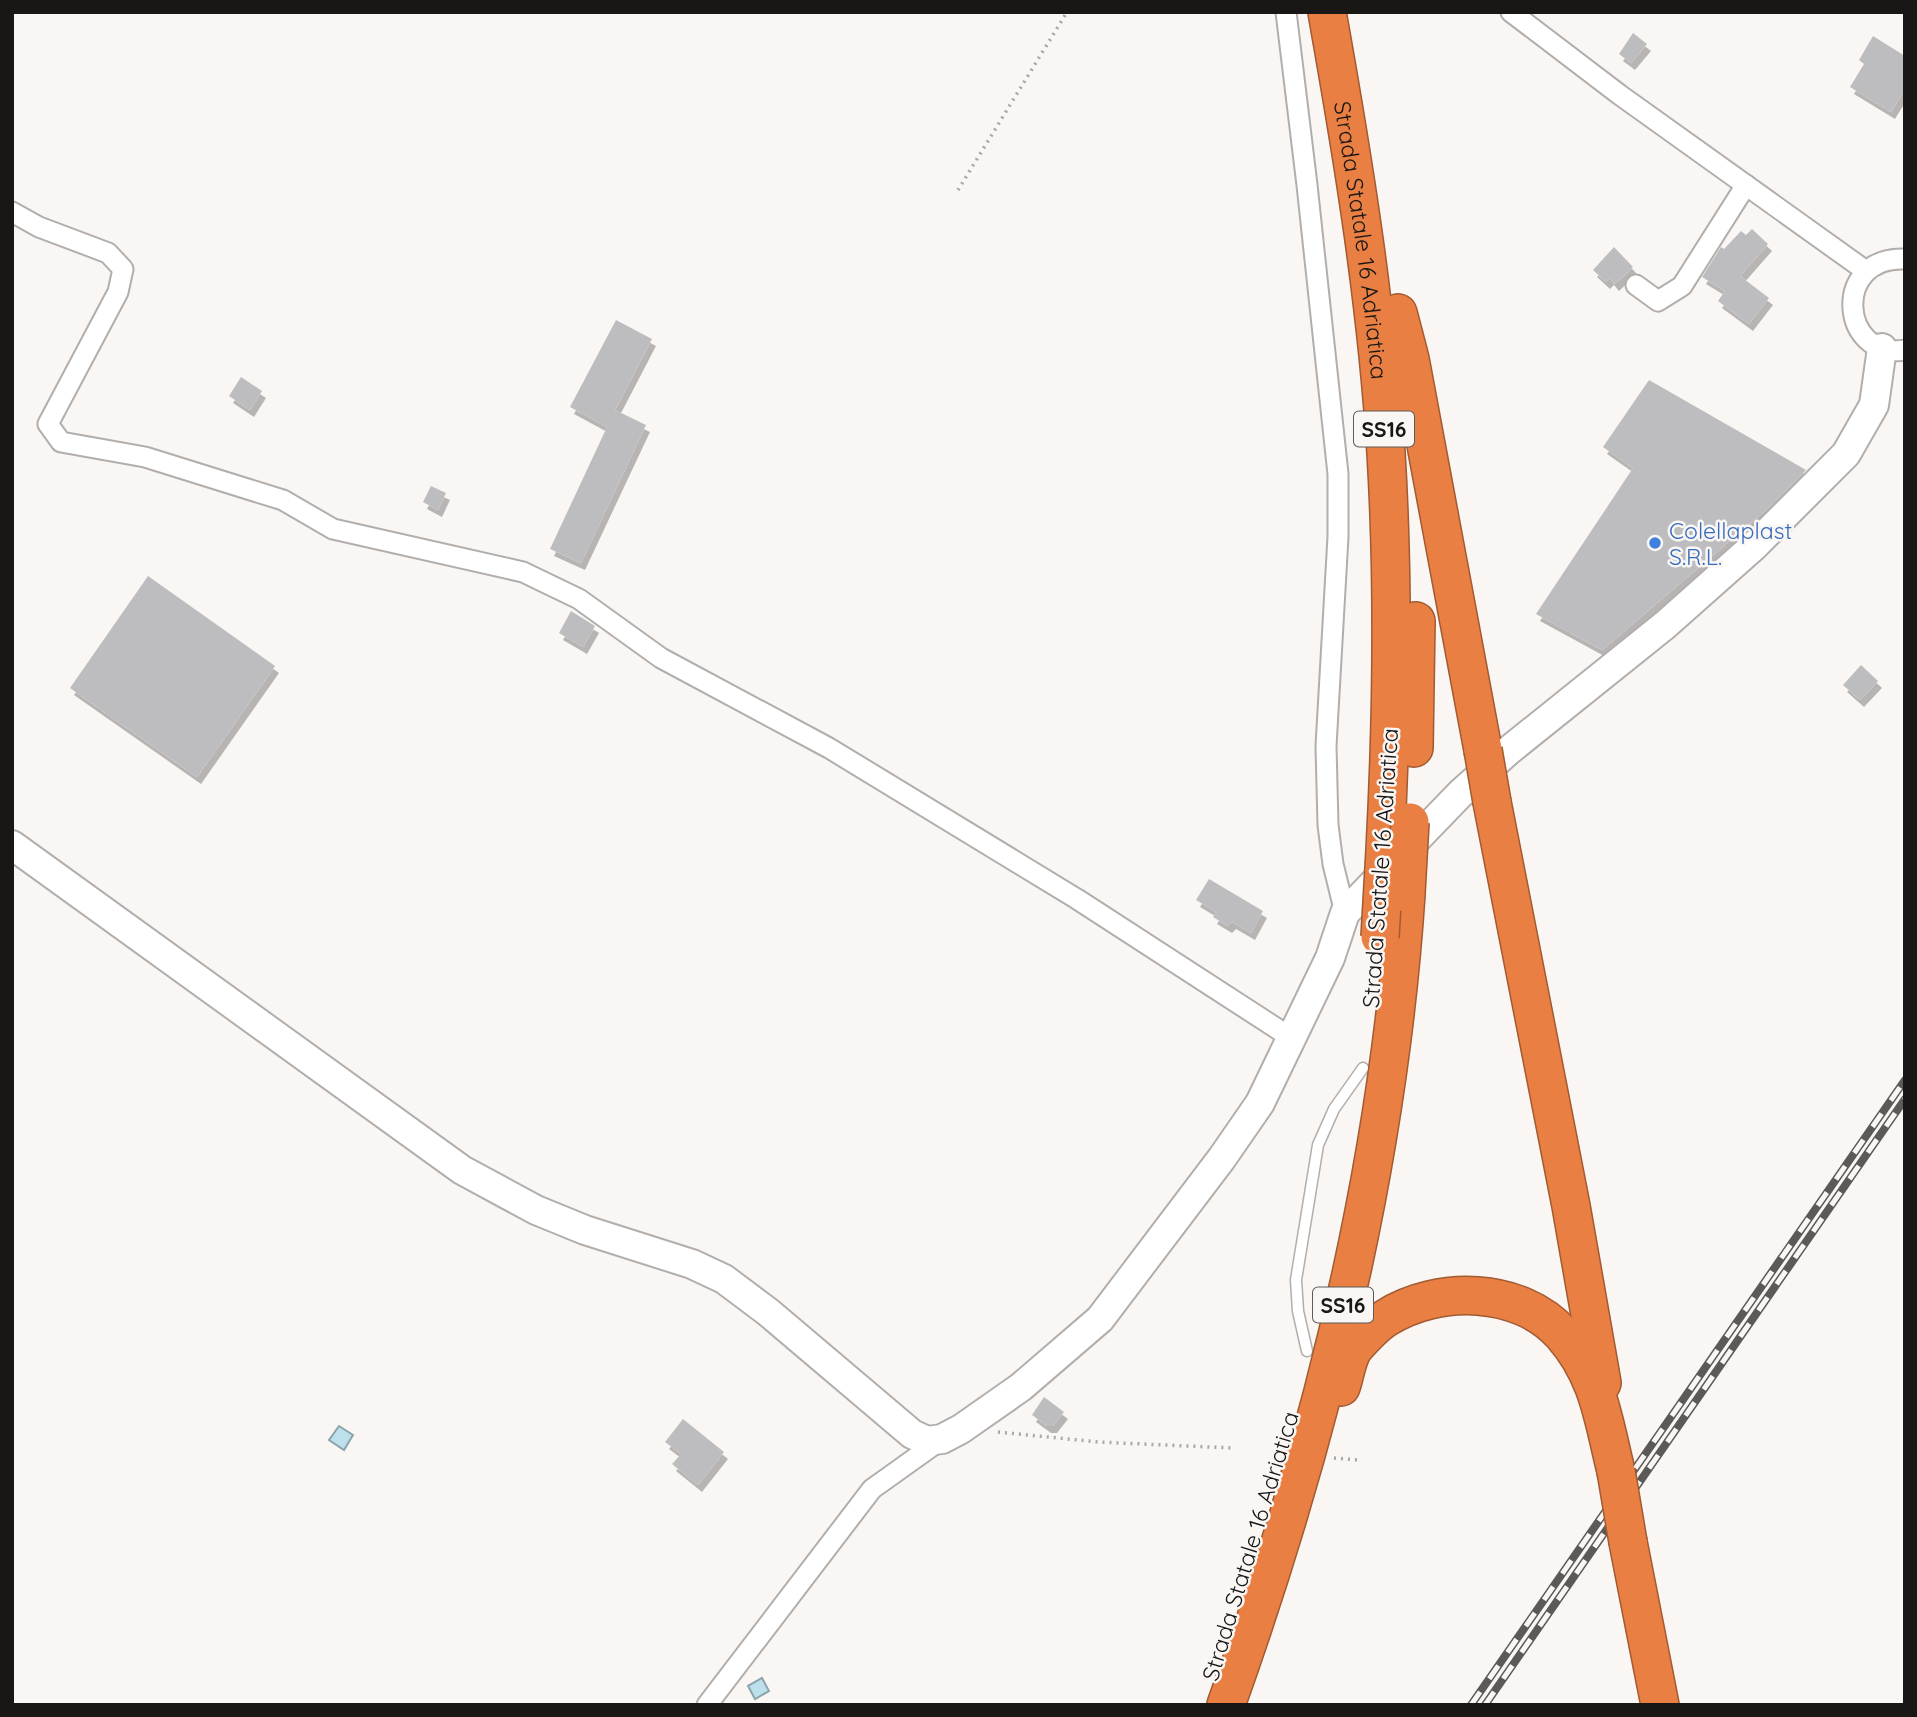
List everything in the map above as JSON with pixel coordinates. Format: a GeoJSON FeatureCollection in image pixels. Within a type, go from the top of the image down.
{"type":"FeatureCollection","features":[{"type":"Feature","properties":{"kind":"highway","name":"Strada Statale 16 Adriatica"},"geometry":{"type":"LineString","coordinates":[[1199,1705],[1237,1602],[1280,1464],[1331,1254],[1363,1068],[1380,937],[1390,763],[1392,605],[1386,453],[1364,234],[1327,12]]}},
{"type":"Feature","properties":{"kind":"highway","name":"Strada Statale 16 Adriatica"},"geometry":{"type":"LineString","coordinates":[[1227,1705],[1262,1604],[1294,1497],[1349,1280],[1378,1133],[1402,959],[1416,696],[1417,588],[1411,447],[1385,205],[1351,12]]}},
{"type":"Feature","properties":{"kind":"highway"},"geometry":{"type":"LineString","coordinates":[[1398,313],[1496,750],[1492,802],[1571,1206],[1628,1542],[1660,1705]]}},
{"type":"Feature","properties":{"kind":"highway"},"geometry":{"type":"LineString","coordinates":[[1227,1705],[1275,1616],[1353,1349],[1385,1318],[1428,1300],[1475,1294],[1525,1306],[1560,1332],[1584,1362],[1598,1395],[1616,1471]]}},
{"type":"Feature","properties":{"kind":"street"},"geometry":{"type":"LineString","coordinates":[[1286,12],[1338,474],[1337,550],[1326,746],[1328,825],[1333,864],[1345,913]]}},
{"type":"Feature","properties":{"kind":"street"},"geometry":{"type":"LineString","coordinates":[[1511,12],[1620,95],[1866,271]]}},
{"type":"Feature","properties":{"kind":"street"},"geometry":{"type":"LineString","coordinates":[[1636,285],[1658,301],[1682,286],[1746,185]]}},
{"type":"Feature","properties":{"kind":"street"},"geometry":{"type":"LineString","coordinates":[[12,212],[39,227],[108,253],[124,269],[118,292],[48,424],[61,442],[145,457],[283,500],[332,529],[523,572],[579,599],[662,658],[864,770],[1077,899],[1293,1039]]}},
{"type":"Feature","properties":{"kind":"street"},"geometry":{"type":"LineString","coordinates":[[707,1705],[872,1489],[1021,1387],[1100,1319],[1260,1103],[1331,958],[1345,913],[1460,794],[1496,750],[1665,625],[1754,546],[1846,454],[1874,405],[1893,349],[1868,340],[1858,328],[1852,314],[1854,291],[1866,271],[1878,263],[1892,258],[1905,259]]}},
{"type":"Feature","properties":{"kind":"street"},"geometry":{"type":"LineString","coordinates":[[12,845],[462,1170],[536,1210],[585,1230],[692,1264],[724,1279],[768,1312],[912,1434],[927,1441],[952,1434]]}},
{"type":"Feature","properties":{"kind":"path"},"geometry":{"type":"LineString","coordinates":[[958,190],[1067,12]]}},
{"type":"Feature","properties":{"kind":"path"},"geometry":{"type":"LineString","coordinates":[[952,1434],[1232,1448]]}},
{"type":"Feature","properties":{"kind":"path"},"geometry":{"type":"LineString","coordinates":[[1325,1457],[1358,1460]]}},
{"type":"Feature","properties":{"kind":"water"},"geometry":{"type":"Polygon","coordinates":[[[339,1426],[353,1435],[344,1450],[329,1440],[339,1426]]]}},
{"type":"Feature","properties":{"kind":"water"},"geometry":{"type":"Polygon","coordinates":[[[762,1678],[769,1691],[755,1699],[748,1686],[762,1678]]]}},
{"type":"Feature","properties":{"kind":"building"},"geometry":{"type":"Polygon","coordinates":[[[1633,33],[1647,44],[1631,63],[1619,54],[1633,33]]]}},
{"type":"Feature","properties":{"kind":"building"},"geometry":{"type":"Polygon","coordinates":[[[1873,36],[1905,56],[1905,89],[1891,112],[1850,87],[1864,64],[1859,60],[1873,36]]]}},
{"type":"Feature","properties":{"kind":"building"},"geometry":{"type":"Polygon","coordinates":[[[1752,229],[1768,244],[1740,276],[1769,298],[1749,324],[1718,301],[1725,291],[1702,277],[1721,247],[1724,249],[1741,231],[1746,235],[1752,229]]]}},
{"type":"Feature","properties":{"kind":"building"},"geometry":{"type":"Polygon","coordinates":[[[1614,247],[1633,267],[1615,284],[1610,278],[1606,282],[1593,270],[1614,247]]]}},
{"type":"Feature","properties":{"kind":"building"},"geometry":{"type":"Polygon","coordinates":[[[616,320],[652,339],[615,410],[646,425],[581,563],[550,549],[607,427],[570,407],[616,320]]]}},
{"type":"Feature","properties":{"kind":"building"},"geometry":{"type":"Polygon","coordinates":[[[241,377],[262,391],[250,410],[229,396],[241,377]]]}},
{"type":"Feature","properties":{"kind":"building","name":"Colellaplast S.R.L."},"geometry":{"type":"Polygon","coordinates":[[[1649,380],[1806,470],[1774,503],[1602,650],[1536,614],[1633,468],[1603,447],[1649,380]]]}},
{"type":"Feature","properties":{"kind":"building"},"geometry":{"type":"Polygon","coordinates":[[[431,486],[446,493],[438,510],[423,502],[431,486]]]}},
{"type":"Feature","properties":{"kind":"building"},"geometry":{"type":"Polygon","coordinates":[[[148,576],[275,666],[197,777],[70,688],[148,576]]]}},
{"type":"Feature","properties":{"kind":"building"},"geometry":{"type":"Polygon","coordinates":[[[571,611],[595,626],[583,647],[559,633],[571,611]]]}},
{"type":"Feature","properties":{"kind":"building"},"geometry":{"type":"Polygon","coordinates":[[[1861,665],[1878,681],[1860,700],[1843,685],[1861,665]]]}},
{"type":"Feature","properties":{"kind":"building"},"geometry":{"type":"Polygon","coordinates":[[[1209,879],[1263,911],[1251,933],[1232,922],[1228,926],[1213,917],[1216,912],[1196,900],[1209,879]]]}},
{"type":"Feature","properties":{"kind":"building"},"geometry":{"type":"Polygon","coordinates":[[[1044,1397],[1064,1412],[1053,1426],[1047,1426],[1032,1415],[1044,1397]]]}},
{"type":"Feature","properties":{"kind":"building"},"geometry":{"type":"Polygon","coordinates":[[[683,1419],[724,1452],[698,1485],[672,1464],[681,1454],[665,1442],[683,1419]]]}},
{"type":"Feature","properties":{"kind":"railway"},"geometry":{"type":"LineString","coordinates":[[1471,1705],[1905,1080]]}},
{"type":"Feature","properties":{"kind":"railway"},"geometry":{"type":"LineString","coordinates":[[1485,1705],[1905,1099]]}},
{"type":"Feature","properties":{"kind":"place","name":"Colellaplast S.R.L."},"geometry":{"type":"Point","coordinates":[1655,543]}}]}
